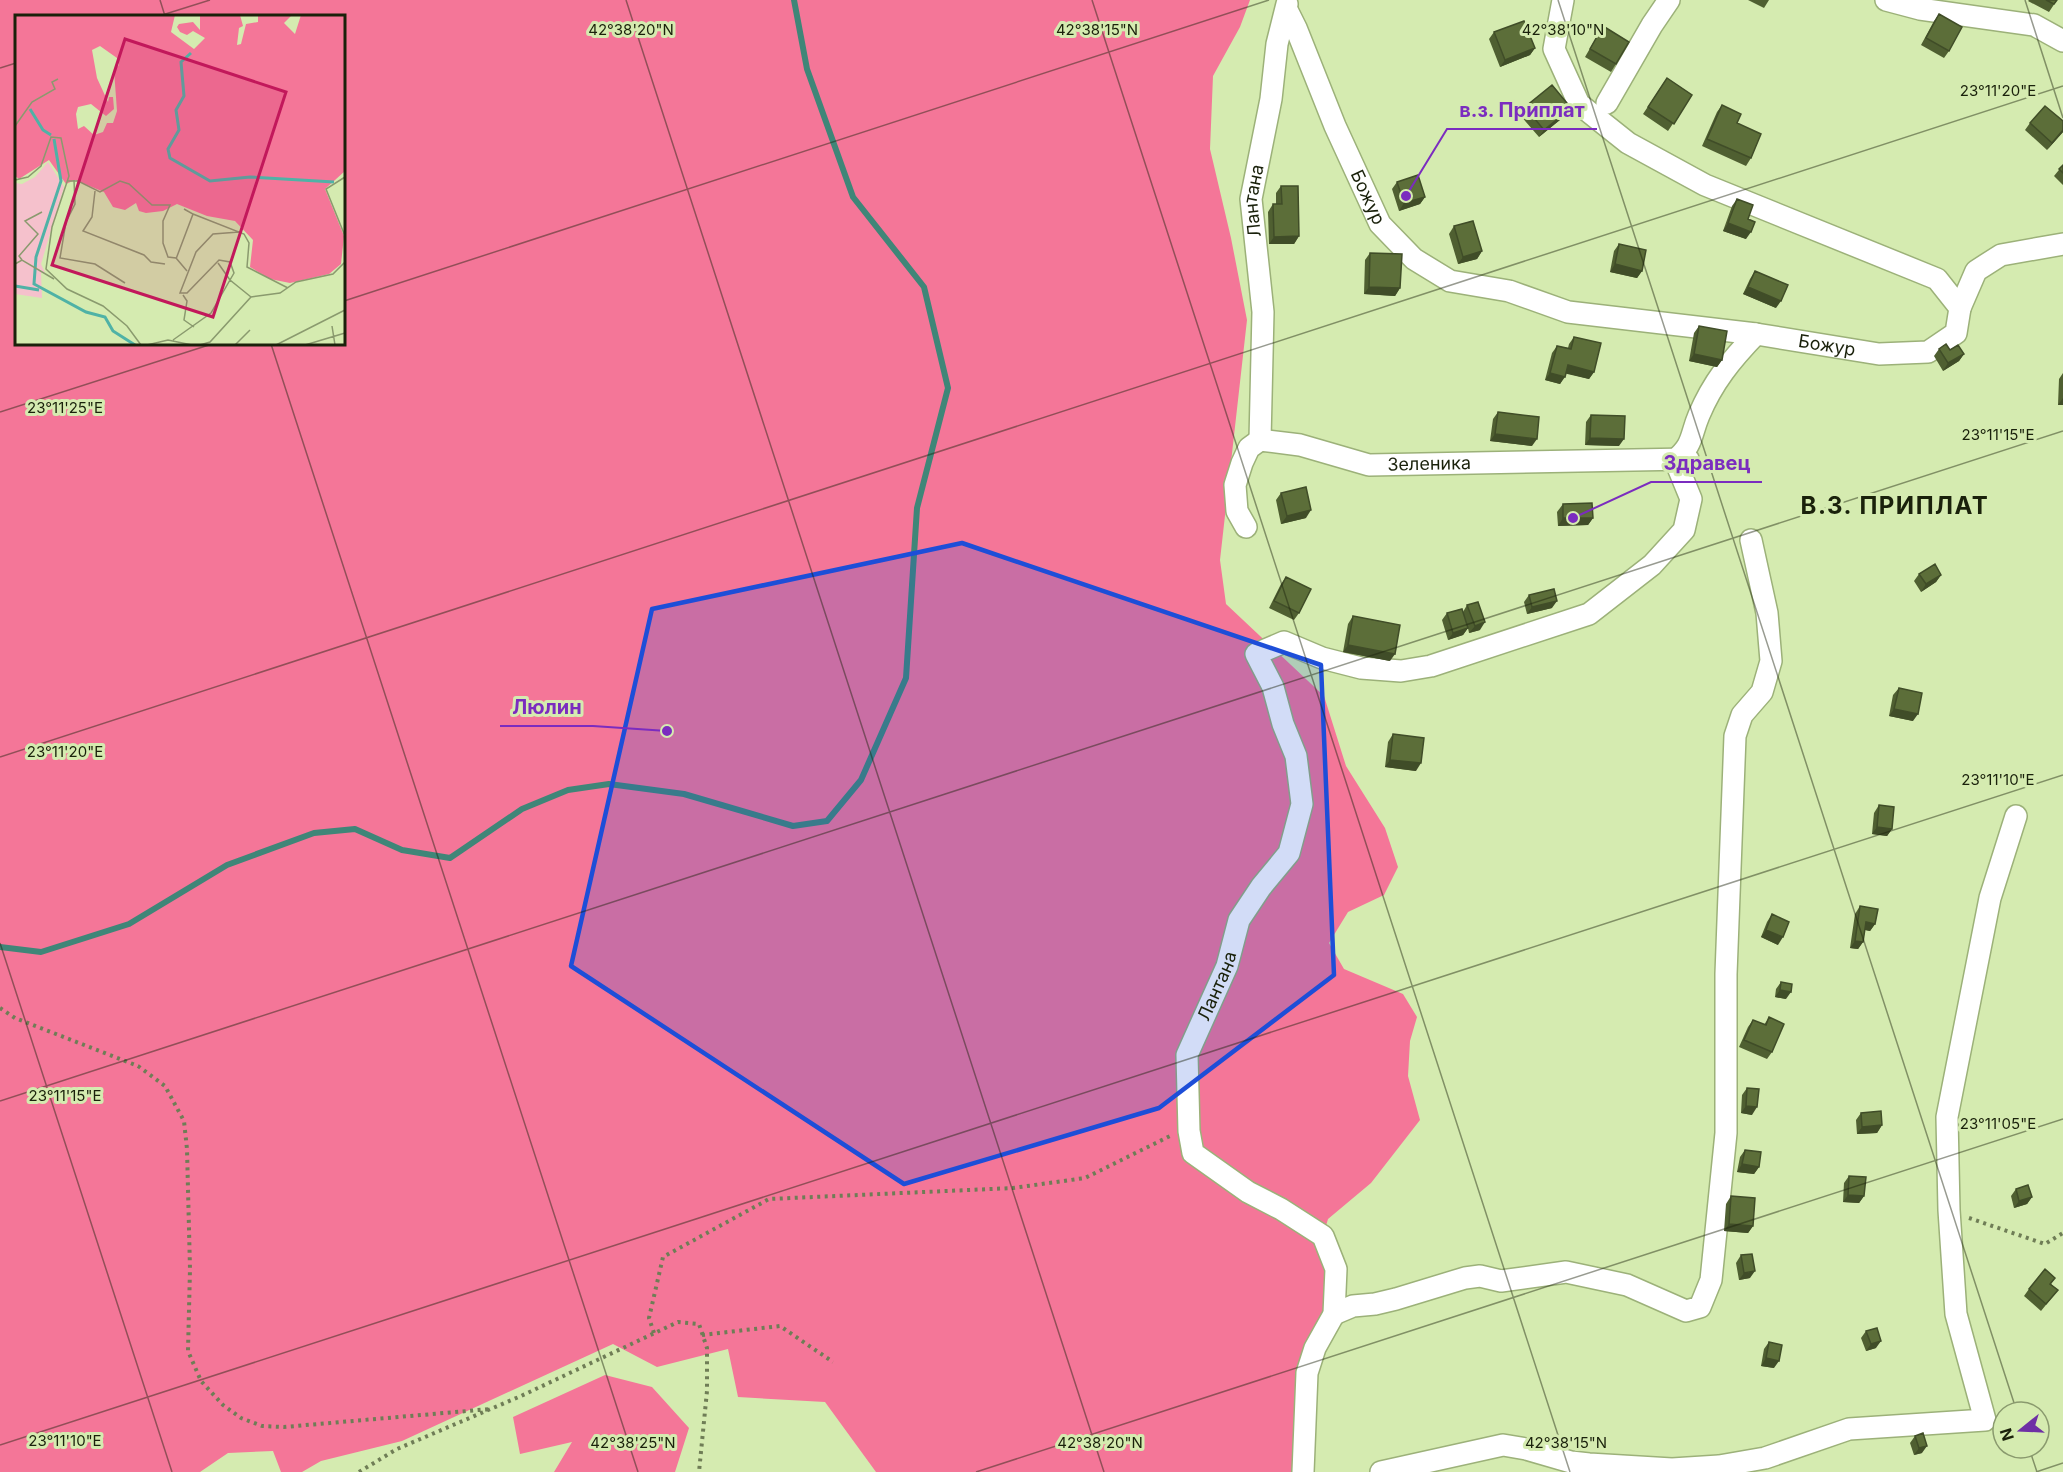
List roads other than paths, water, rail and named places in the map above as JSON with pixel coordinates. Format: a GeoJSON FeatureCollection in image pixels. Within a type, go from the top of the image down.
{"type":"FeatureCollection","features":[{"type":"Feature","properties":{"kind":"street"},"geometry":{"type":"LineString","coordinates":[[1563,0],[1554,49],[1579,104],[1628,142],[1705,185],[1937,279],[1960,308]]}},
{"type":"Feature","properties":{"kind":"street"},"geometry":{"type":"LineString","coordinates":[[1607,103],[1669,0]]}},
{"type":"Feature","properties":{"kind":"street"},"geometry":{"type":"LineString","coordinates":[[1886,0],[1920,9],[2034,25],[2063,41]]}},
{"type":"Feature","properties":{"kind":"street","name":"Божур"},"geometry":{"type":"LineString","coordinates":[[1287,5],[1335,126],[1380,224],[1414,260],[1450,281],[1509,291],[1568,312],[1756,334],[1879,354],[1928,352],[1956,333],[1960,308],[1976,272],[2001,255],[2063,244]]}},
{"type":"Feature","properties":{"kind":"street","name":"Лантана"},"geometry":{"type":"LineString","coordinates":[[1260,440],[1263,312],[1251,199],[1271,99],[1277,44],[1287,5]]}},
{"type":"Feature","properties":{"kind":"street"},"geometry":{"type":"LineString","coordinates":[[1675,460],[1688,449],[1699,415],[1723,370],[1756,334]]}},
{"type":"Feature","properties":{"kind":"street"},"geometry":{"type":"LineString","coordinates":[[1246,527],[1237,511],[1235,486],[1249,448],[1260,440]]}},
{"type":"Feature","properties":{"kind":"street","name":"Зеленика"},"geometry":{"type":"LineString","coordinates":[[1260,440],[1300,445],[1369,465],[1698,459]]}},
{"type":"Feature","properties":{"kind":"street","name":"Лантана"},"geometry":{"type":"LineString","coordinates":[[1193,1153],[1189,1131],[1187,1055],[1227,966],[1239,920],[1261,887],[1289,853],[1302,804],[1296,756],[1283,723],[1273,687],[1256,654],[1284,642],[1322,658],[1360,668],[1401,671],[1431,666],[1589,614],[1652,565],[1684,530],[1691,499],[1675,460]]}},
{"type":"Feature","properties":{"kind":"street"},"geometry":{"type":"LineString","coordinates":[[1334,1314],[1353,1306],[1396,1299],[1465,1278],[1480,1276],[1500,1281],[1566,1272],[1627,1285],[1686,1311],[1700,1307],[1711,1280],[1726,1133],[1726,974],[1735,736],[1742,715],[1762,692],[1771,661],[1767,613],[1751,540]]}},
{"type":"Feature","properties":{"kind":"street"},"geometry":{"type":"LineString","coordinates":[[1381,1472],[1503,1445],[1570,1462],[1589,1464],[1672,1469],[1719,1466],[1765,1458],[1849,1429],[1985,1420],[1956,1314],[1949,1210],[1947,1117],[1990,898],[2016,816]]}},
{"type":"Feature","properties":{"kind":"street"},"geometry":{"type":"LineString","coordinates":[[1179,1132],[1193,1153],[1248,1192],[1281,1209],[1323,1236],[1336,1269],[1334,1314],[1315,1348],[1307,1373],[1303,1472]]}},
{"type":"Feature","properties":{"kind":"waterway"},"geometry":{"type":"LineString","coordinates":[[0,947],[41,952],[129,924],[227,865],[314,833],[355,829],[402,850],[450,858],[522,809],[568,790],[609,784],[684,794],[793,826],[827,821],[861,780],[906,678],[917,508],[948,388],[924,287],[853,197],[807,69],[794,0]]}},
{"type":"Feature","properties":{"kind":"place","name":"в.з. Приплат"},"geometry":{"type":"Point","coordinates":[1406,196]}},
{"type":"Feature","properties":{"kind":"place","name":"Здравец"},"geometry":{"type":"Point","coordinates":[1573,518]}},
{"type":"Feature","properties":{"kind":"place","name":"Люлин"},"geometry":{"type":"Point","coordinates":[667,731]}},
{"type":"Feature","properties":{"kind":"district","name":"В.З. ПРИПЛАТ"},"geometry":{"type":"Point","coordinates":[1895,506]}}]}
